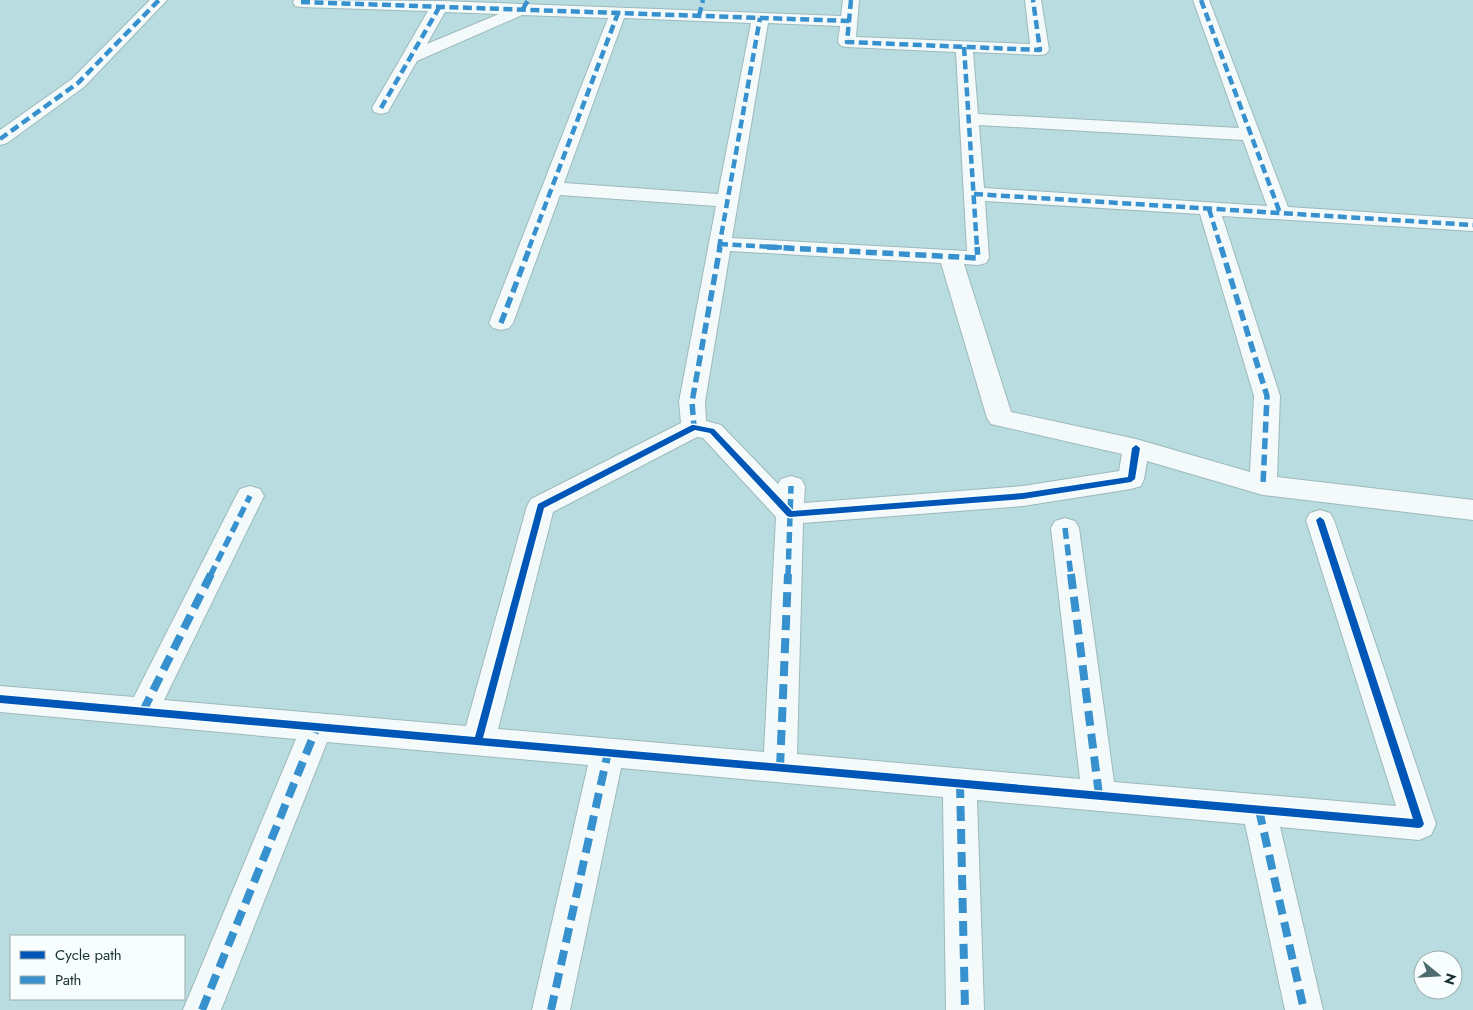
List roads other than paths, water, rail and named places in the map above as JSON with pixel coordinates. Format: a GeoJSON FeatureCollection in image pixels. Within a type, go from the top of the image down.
{"type":"FeatureCollection","features":[{"type":"Feature","properties":{"kind":"street"},"geometry":{"type":"LineString","coordinates":[[0,139],[78,83],[159,0]]}},
{"type":"Feature","properties":{"kind":"street"},"geometry":{"type":"LineString","coordinates":[[851,0],[847,42],[1040,50],[1033,0]]}},
{"type":"Feature","properties":{"kind":"street"},"geometry":{"type":"LineString","coordinates":[[1201,0],[1280,213]]}},
{"type":"Feature","properties":{"kind":"street"},"geometry":{"type":"LineString","coordinates":[[302,2],[385,2],[440,6],[526,5],[618,13],[701,8],[760,18],[849,21]]}},
{"type":"Feature","properties":{"kind":"street"},"geometry":{"type":"LineString","coordinates":[[410,57],[526,5]]}},
{"type":"Feature","properties":{"kind":"street"},"geometry":{"type":"LineString","coordinates":[[381,108],[440,6]]}},
{"type":"Feature","properties":{"kind":"street"},"geometry":{"type":"LineString","coordinates":[[501,323],[618,13]]}},
{"type":"Feature","properties":{"kind":"street"},"geometry":{"type":"LineString","coordinates":[[694,427],[692,402],[760,18]]}},
{"type":"Feature","properties":{"kind":"street"},"geometry":{"type":"LineString","coordinates":[[719,244],[978,258],[964,47]]}},
{"type":"Feature","properties":{"kind":"street"},"geometry":{"type":"LineString","coordinates":[[969,119],[1251,135]]}},
{"type":"Feature","properties":{"kind":"street"},"geometry":{"type":"LineString","coordinates":[[552,188],[727,201]]}},
{"type":"Feature","properties":{"kind":"street"},"geometry":{"type":"LineString","coordinates":[[974,194],[1473,225]]}},
{"type":"Feature","properties":{"kind":"street"},"geometry":{"type":"LineString","coordinates":[[1209,208],[1267,396],[1263,485]]}},
{"type":"Feature","properties":{"kind":"street"},"geometry":{"type":"LineString","coordinates":[[950,256],[1000,418],[1136,448],[1263,485],[1473,510]]}},
{"type":"Feature","properties":{"kind":"street"},"geometry":{"type":"LineString","coordinates":[[478,740],[541,506],[694,427],[712,431],[791,500],[1023,496],[1132,479],[1136,448]]}},
{"type":"Feature","properties":{"kind":"street"},"geometry":{"type":"LineString","coordinates":[[143,711],[250,496]]}},
{"type":"Feature","properties":{"kind":"street"},"geometry":{"type":"LineString","coordinates":[[780,768],[791,500]]}},
{"type":"Feature","properties":{"kind":"street"},"geometry":{"type":"LineString","coordinates":[[0,699],[1419,824],[1320,520]]}},
{"type":"Feature","properties":{"kind":"street"},"geometry":{"type":"LineString","coordinates":[[1065,528],[1099,795]]}},
{"type":"Feature","properties":{"kind":"street"},"geometry":{"type":"LineString","coordinates":[[202,1010],[317,726]]}},
{"type":"Feature","properties":{"kind":"street"},"geometry":{"type":"LineString","coordinates":[[552,1010],[608,752]]}},
{"type":"Feature","properties":{"kind":"street"},"geometry":{"type":"LineString","coordinates":[[960,783],[965,1010]]}},
{"type":"Feature","properties":{"kind":"street"},"geometry":{"type":"LineString","coordinates":[[1259,810],[1304,1010]]}}]}
